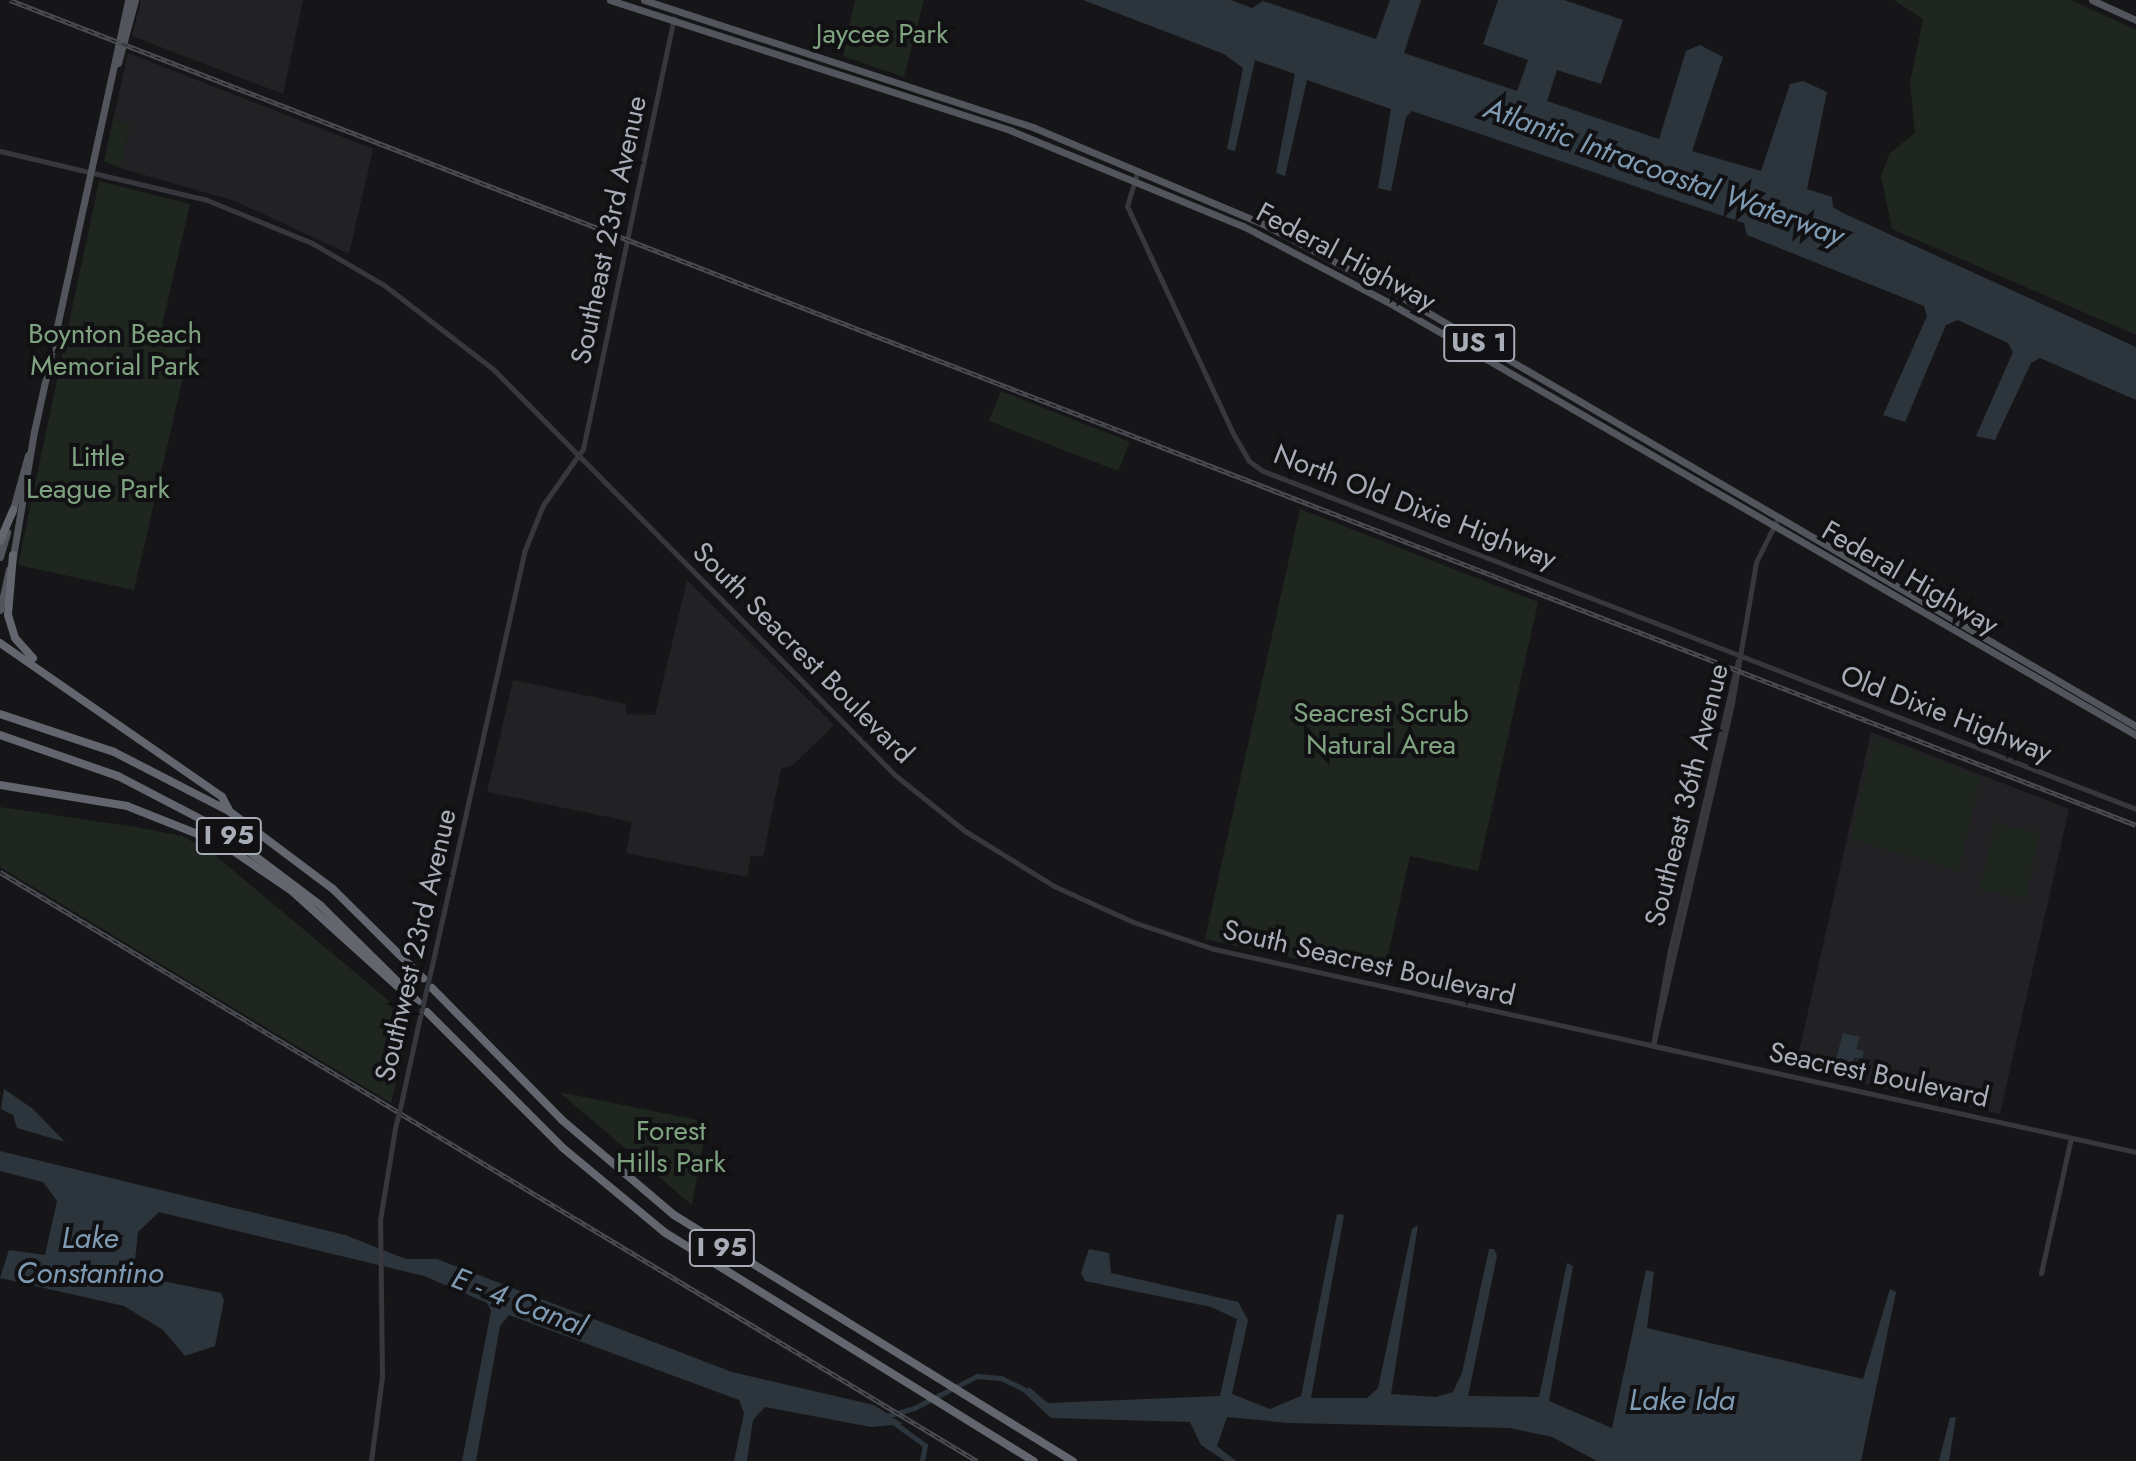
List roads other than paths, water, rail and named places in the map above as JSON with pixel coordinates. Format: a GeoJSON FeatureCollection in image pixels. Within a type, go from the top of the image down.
{"type":"FeatureCollection","features":[{"type":"Feature","properties":{"kind":"highway"},"geometry":{"type":"LineString","coordinates":[[0,541],[13,510]]}},
{"type":"Feature","properties":{"kind":"highway"},"geometry":{"type":"LineString","coordinates":[[13,555],[6,601],[10,626],[21,647],[50,675]]}},
{"type":"Feature","properties":{"kind":"highway"},"geometry":{"type":"LineString","coordinates":[[0,643],[222,797],[229,811]]}},
{"type":"Feature","properties":{"kind":"highway","name":"I 95"},"geometry":{"type":"LineString","coordinates":[[0,714],[114,752],[229,811],[333,889],[423,978]]}},
{"type":"Feature","properties":{"kind":"highway","name":"I 95"},"geometry":{"type":"LineString","coordinates":[[0,735],[125,779],[218,828],[321,906],[417,1002],[292,891],[223,844],[127,806],[0,786]]}},
{"type":"Feature","properties":{"kind":"highway","name":"I 95"},"geometry":{"type":"LineString","coordinates":[[432,988],[562,1120],[648,1195],[735,1256],[1073,1461]]}},
{"type":"Feature","properties":{"kind":"highway","name":"I 95"},"geometry":{"type":"LineString","coordinates":[[427,1012],[563,1148],[644,1217],[724,1274],[1034,1461]]}},
{"type":"Feature","properties":{"kind":"main road"},"geometry":{"type":"LineString","coordinates":[[117,65],[128,0]]}},
{"type":"Feature","properties":{"kind":"main road"},"geometry":{"type":"LineString","coordinates":[[0,557],[31,445],[117,65],[135,0]]}},
{"type":"Feature","properties":{"kind":"main road","name":"Federal Highway"},"geometry":{"type":"LineString","coordinates":[[610,0],[850,78],[1135,178],[1243,226],[1363,288],[1654,456],[1776,521],[2095,712],[2134,730]]}},
{"type":"Feature","properties":{"kind":"main road","name":"Federal Highway"},"geometry":{"type":"LineString","coordinates":[[644,0],[896,82],[1139,169],[1263,224],[1655,444],[1891,593],[1924,603],[2127,721],[2134,730]]}},
{"type":"Feature","properties":{"kind":"main road"},"geometry":{"type":"LineString","coordinates":[[2092,0],[2136,20]]}},
{"type":"Feature","properties":{"kind":"main road"},"geometry":{"type":"LineString","coordinates":[[735,41],[753,35]]}},
{"type":"Feature","properties":{"kind":"main road"},"geometry":{"type":"LineString","coordinates":[[803,63],[842,71],[853,68]]}},
{"type":"Feature","properties":{"kind":"main road"},"geometry":{"type":"LineString","coordinates":[[850,78],[862,74],[896,82]]}},
{"type":"Feature","properties":{"kind":"main road"},"geometry":{"type":"LineString","coordinates":[[1222,217],[1242,214]]}},
{"type":"Feature","properties":{"kind":"main road"},"geometry":{"type":"LineString","coordinates":[[1243,226],[1263,224]]}},
{"type":"Feature","properties":{"kind":"main road"},"geometry":{"type":"LineString","coordinates":[[1540,390],[1554,390],[1610,418]]}},
{"type":"Feature","properties":{"kind":"main road"},"geometry":{"type":"LineString","coordinates":[[1605,428],[1643,446],[1655,444]]}},
{"type":"Feature","properties":{"kind":"main road"},"geometry":{"type":"LineString","coordinates":[[0,610],[13,555],[31,445]]}},
{"type":"Feature","properties":{"kind":"main road"},"geometry":{"type":"LineString","coordinates":[[1654,456],[1672,455]]}},
{"type":"Feature","properties":{"kind":"main road"},"geometry":{"type":"LineString","coordinates":[[2095,712],[2127,721]]}},
{"type":"Feature","properties":{"kind":"street","name":"Southeast 23rd Avenue"},"geometry":{"type":"LineString","coordinates":[[579,456],[677,11]]}},
{"type":"Feature","properties":{"kind":"street","name":"South Seacrest Boulevard"},"geometry":{"type":"LineString","coordinates":[[0,151],[207,200],[350,264],[460,340],[895,775],[965,831],[1054,886],[1133,922],[1214,949],[1653,1046]]}},
{"type":"Feature","properties":{"kind":"street"},"geometry":{"type":"LineString","coordinates":[[1135,178],[1139,169]]}},
{"type":"Feature","properties":{"kind":"street","name":"North Old Dixie Highway"},"geometry":{"type":"LineString","coordinates":[[1135,178],[1127,206],[1252,464],[1742,655]]}},
{"type":"Feature","properties":{"kind":"street","name":"Southwest 23rd Avenue"},"geometry":{"type":"LineString","coordinates":[[371,1461],[382,1386],[379,1244],[395,1128],[524,552],[543,505],[579,456]]}},
{"type":"Feature","properties":{"kind":"street","name":"Southeast 36th Avenue"},"geometry":{"type":"LineString","coordinates":[[1653,1046],[1742,655],[1756,562],[1776,521]]}},
{"type":"Feature","properties":{"kind":"street","name":"Old Dixie Highway"},"geometry":{"type":"LineString","coordinates":[[1742,655],[2136,809]]}},
{"type":"Feature","properties":{"kind":"street","name":"Seacrest Boulevard"},"geometry":{"type":"LineString","coordinates":[[1653,1046],[2136,1152]]}},
{"type":"Feature","properties":{"kind":"street"},"geometry":{"type":"LineString","coordinates":[[2041,1273],[2071,1138]]}},
{"type":"Feature","properties":{"kind":"water","name":"Atlantic Intracoastal Waterway"},"geometry":{"type":"Polygon","coordinates":[[[1083,0],[1231,0],[1252,8],[1263,1],[1376,39],[1390,0],[1421,0],[1404,53],[1517,91],[1528,60],[1483,44],[1498,0],[1564,0],[1623,20],[1601,84],[1557,70],[1547,101],[1659,139],[1686,51],[1700,45],[1723,57],[1692,151],[1761,171],[1790,84],[1803,81],[1827,92],[1807,189],[1832,197],[1833,207],[1843,213],[2136,347],[2136,400],[2040,358],[2031,363],[1995,440],[1976,436],[2013,352],[2008,343],[1958,320],[1946,325],[1905,422],[1883,415],[1927,316],[1924,306],[1747,235],[1744,223],[1412,111],[1406,117],[1391,191],[1378,188],[1391,109],[1307,80],[1285,176],[1276,173],[1295,74],[1255,60],[1235,151],[1227,149],[1243,68],[1224,54],[1083,0]]]}},
{"type":"Feature","properties":{"kind":"water"},"geometry":{"type":"Polygon","coordinates":[[[1843,1033],[1860,1037],[1856,1049],[1864,1051],[1862,1059],[1854,1058],[1852,1070],[1834,1066],[1843,1033]]]}},
{"type":"Feature","properties":{"kind":"water"},"geometry":{"type":"Polygon","coordinates":[[[4,1089],[33,1109],[65,1142],[17,1128],[13,1115],[1,1109],[4,1089]]]}},
{"type":"Feature","properties":{"kind":"water","name":"Lake Constantino"},"geometry":{"type":"Polygon","coordinates":[[[0,1151],[345,1235],[406,1259],[437,1259],[732,1372],[874,1405],[903,1424],[871,1427],[765,1407],[753,1420],[747,1461],[734,1461],[744,1413],[739,1400],[509,1315],[500,1326],[476,1461],[462,1461],[491,1311],[487,1303],[424,1276],[159,1212],[138,1232],[134,1269],[148,1278],[221,1293],[224,1300],[215,1346],[185,1356],[163,1330],[124,1306],[0,1278],[9,1250],[45,1255],[57,1201],[43,1182],[0,1171],[0,1151]]]}},
{"type":"Feature","properties":{"kind":"water","name":"Lake Ida"},"geometry":{"type":"Polygon","coordinates":[[[1337,1214],[1344,1215],[1311,1398],[1367,1398],[1378,1388],[1412,1229],[1418,1225],[1391,1394],[1436,1397],[1453,1392],[1462,1373],[1489,1249],[1494,1249],[1497,1256],[1468,1396],[1539,1397],[1567,1263],[1573,1266],[1549,1401],[1612,1428],[1646,1270],[1654,1272],[1647,1328],[1863,1379],[1890,1289],[1896,1292],[1861,1461],[1597,1461],[1552,1437],[1510,1428],[1289,1423],[1227,1417],[1217,1446],[1236,1461],[1225,1461],[1201,1445],[1190,1422],[1051,1418],[1023,1392],[1029,1387],[1048,1403],[1220,1396],[1237,1319],[1211,1307],[1085,1281],[1081,1273],[1089,1249],[1109,1253],[1111,1273],[1238,1302],[1248,1320],[1232,1394],[1270,1409],[1301,1396],[1337,1214]]]}},
{"type":"Feature","properties":{"kind":"water"},"geometry":{"type":"Polygon","coordinates":[[[1956,1417],[1949,1461],[1939,1461],[1950,1418],[1956,1417]]]}},
{"type":"Feature","properties":{"kind":"waterway","name":"E - 4 Canal"},"geometry":{"type":"LineString","coordinates":[[883,1417],[914,1408],[977,1376],[1001,1378],[1026,1390]]}},
{"type":"Feature","properties":{"kind":"waterway"},"geometry":{"type":"LineString","coordinates":[[893,1422],[925,1445],[922,1461]]}},
{"type":"Feature","properties":{"kind":"railway"},"geometry":{"type":"LineString","coordinates":[[10,0],[2136,825]]}},
{"type":"Feature","properties":{"kind":"railway"},"geometry":{"type":"LineString","coordinates":[[0,872],[977,1461]]}},
{"type":"Feature","properties":{"kind":"park label","name":"Jaycee Park"},"geometry":{"type":"Point","coordinates":[882,34]}},
{"type":"Feature","properties":{"kind":"park label","name":"Boynton Beach Memorial Park"},"geometry":{"type":"Point","coordinates":[115,350]}},
{"type":"Feature","properties":{"kind":"park label","name":"Little League Park"},"geometry":{"type":"Point","coordinates":[98,473]}},
{"type":"Feature","properties":{"kind":"park label","name":"Seacrest Scrub Natural Area"},"geometry":{"type":"Point","coordinates":[1381,729]}},
{"type":"Feature","properties":{"kind":"park label","name":"Forest Hills Park"},"geometry":{"type":"Point","coordinates":[671,1147]}}]}
